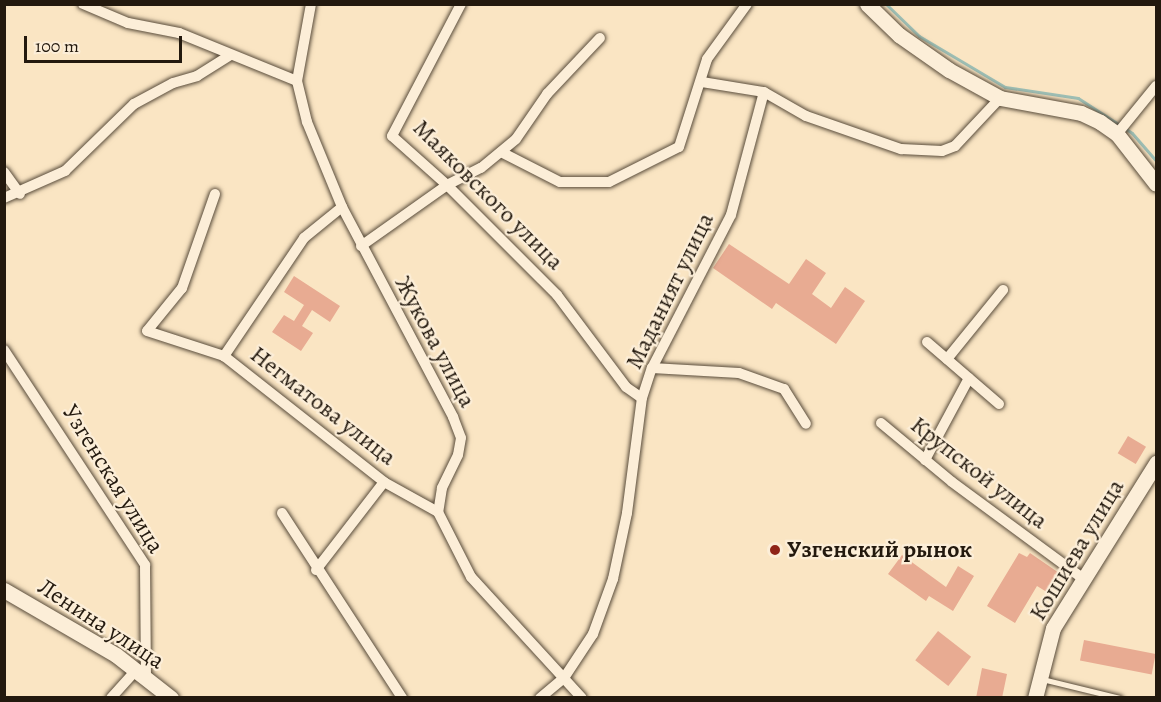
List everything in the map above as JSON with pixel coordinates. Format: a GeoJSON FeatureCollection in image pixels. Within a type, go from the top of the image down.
{"type":"FeatureCollection","features":[{"type":"Feature","properties":{"kind":"street"},"geometry":{"type":"LineString","coordinates":[[83,4],[128,23],[179,33],[229,56],[297,81]]}},
{"type":"Feature","properties":{"kind":"street","name":"Жукова улица"},"geometry":{"type":"LineString","coordinates":[[311,4],[297,81],[308,122],[342,207],[453,417],[460,438],[438,512]]}},
{"type":"Feature","properties":{"kind":"street","name":"Маяковского улица"},"geometry":{"type":"LineString","coordinates":[[461,4],[392,136],[447,184],[557,295],[626,387],[642,398]]}},
{"type":"Feature","properties":{"kind":"street"},"geometry":{"type":"LineString","coordinates":[[501,152],[560,182],[609,182],[679,147],[702,82],[707,59],[747,4]]}},
{"type":"Feature","properties":{"kind":"street"},"geometry":{"type":"LineString","coordinates":[[867,4],[899,35],[949,70],[1000,98],[1081,113],[1117,134],[1156,184]]}},
{"type":"Feature","properties":{"kind":"street"},"geometry":{"type":"LineString","coordinates":[[361,246],[447,184],[481,168],[516,139],[547,94],[600,38]]}},
{"type":"Feature","properties":{"kind":"street"},"geometry":{"type":"LineString","coordinates":[[4,198],[20,194],[65,171],[134,104],[197,76],[229,56]]}},
{"type":"Feature","properties":{"kind":"street"},"geometry":{"type":"LineString","coordinates":[[702,82],[765,92],[806,116],[858,137],[901,149],[942,150],[955,146],[1000,98]]}},
{"type":"Feature","properties":{"kind":"street"},"geometry":{"type":"LineString","coordinates":[[1117,134],[1156,86]]}},
{"type":"Feature","properties":{"kind":"street","name":"Маданият улица"},"geometry":{"type":"LineString","coordinates":[[564,678],[593,634],[613,579],[636,457],[642,398],[652,368],[731,215],[765,92]]}},
{"type":"Feature","properties":{"kind":"street"},"geometry":{"type":"LineString","coordinates":[[4,172],[20,194]]}},
{"type":"Feature","properties":{"kind":"street"},"geometry":{"type":"LineString","coordinates":[[215,194],[183,288],[147,331],[224,356]]}},
{"type":"Feature","properties":{"kind":"street","name":"Негматова улица"},"geometry":{"type":"LineString","coordinates":[[342,207],[304,238],[224,356],[384,482],[438,512]]}},
{"type":"Feature","properties":{"kind":"street"},"geometry":{"type":"LineString","coordinates":[[947,359],[1003,290]]}},
{"type":"Feature","properties":{"kind":"street"},"geometry":{"type":"LineString","coordinates":[[927,342],[999,404]]}},
{"type":"Feature","properties":{"kind":"street","name":"Узгенская улица"},"geometry":{"type":"LineString","coordinates":[[4,350],[145,565],[141,674]]}},
{"type":"Feature","properties":{"kind":"street"},"geometry":{"type":"LineString","coordinates":[[652,368],[739,373],[784,389],[806,424]]}},
{"type":"Feature","properties":{"kind":"street"},"geometry":{"type":"LineString","coordinates":[[925,460],[969,378]]}},
{"type":"Feature","properties":{"kind":"street","name":"Крупской улица"},"geometry":{"type":"LineString","coordinates":[[881,423],[925,460],[1082,578]]}},
{"type":"Feature","properties":{"kind":"street","name":"Кошиева улица"},"geometry":{"type":"LineString","coordinates":[[1035,698],[1037,678],[1053,628],[1082,578],[1156,464]]}},
{"type":"Feature","properties":{"kind":"street"},"geometry":{"type":"LineString","coordinates":[[316,570],[384,482]]}},
{"type":"Feature","properties":{"kind":"street"},"geometry":{"type":"LineString","coordinates":[[438,512],[471,577],[582,698]]}},
{"type":"Feature","properties":{"kind":"street"},"geometry":{"type":"LineString","coordinates":[[282,513],[316,570],[402,698]]}},
{"type":"Feature","properties":{"kind":"street","name":"Ленина улица"},"geometry":{"type":"LineString","coordinates":[[4,590],[49,614],[141,674],[171,698]]}},
{"type":"Feature","properties":{"kind":"street"},"geometry":{"type":"LineString","coordinates":[[111,698],[141,674]]}},
{"type":"Feature","properties":{"kind":"street"},"geometry":{"type":"LineString","coordinates":[[540,698],[564,678]]}},
{"type":"Feature","properties":{"kind":"lane"},"geometry":{"type":"LineString","coordinates":[[1037,678],[1120,698]]}},
{"type":"Feature","properties":{"kind":"building"},"geometry":{"type":"Polygon","coordinates":[[[729,244],[789,284],[806,259],[826,273],[812,294],[831,308],[845,287],[865,301],[836,344],[776,303],[772,309],[713,268],[729,244]]]}},
{"type":"Feature","properties":{"kind":"building"},"geometry":{"type":"Polygon","coordinates":[[[294,276],[340,306],[330,322],[312,310],[302,326],[313,333],[301,351],[272,332],[284,315],[294,321],[304,305],[284,292],[294,276]]]}},
{"type":"Feature","properties":{"kind":"building"},"geometry":{"type":"Polygon","coordinates":[[[1128,436],[1146,447],[1136,464],[1118,453],[1128,436]]]}},
{"type":"Feature","properties":{"kind":"building"},"geometry":{"type":"Polygon","coordinates":[[[1019,553],[1027,557],[1030,553],[1062,575],[1050,594],[1037,586],[1015,623],[987,606],[1019,553]]]}},
{"type":"Feature","properties":{"kind":"building"},"geometry":{"type":"Polygon","coordinates":[[[902,555],[946,587],[958,566],[974,576],[953,611],[929,596],[926,601],[888,574],[902,555]]]}},
{"type":"Feature","properties":{"kind":"building"},"geometry":{"type":"Polygon","coordinates":[[[938,631],[971,657],[948,686],[915,660],[938,631]]]}},
{"type":"Feature","properties":{"kind":"building"},"geometry":{"type":"Polygon","coordinates":[[[1084,640],[1156,654],[1152,675],[1080,661],[1084,640]]]}},
{"type":"Feature","properties":{"kind":"building"},"geometry":{"type":"Polygon","coordinates":[[[982,668],[1007,674],[1002,698],[976,698],[982,668]]]}},
{"type":"Feature","properties":{"kind":"waterway"},"geometry":{"type":"LineString","coordinates":[[886,4],[919,36],[1005,87],[1078,98],[1132,133],[1156,161]]}},
{"type":"Feature","properties":{"kind":"place","name":"Узгенский рынок"},"geometry":{"type":"Point","coordinates":[775,550]}}]}
